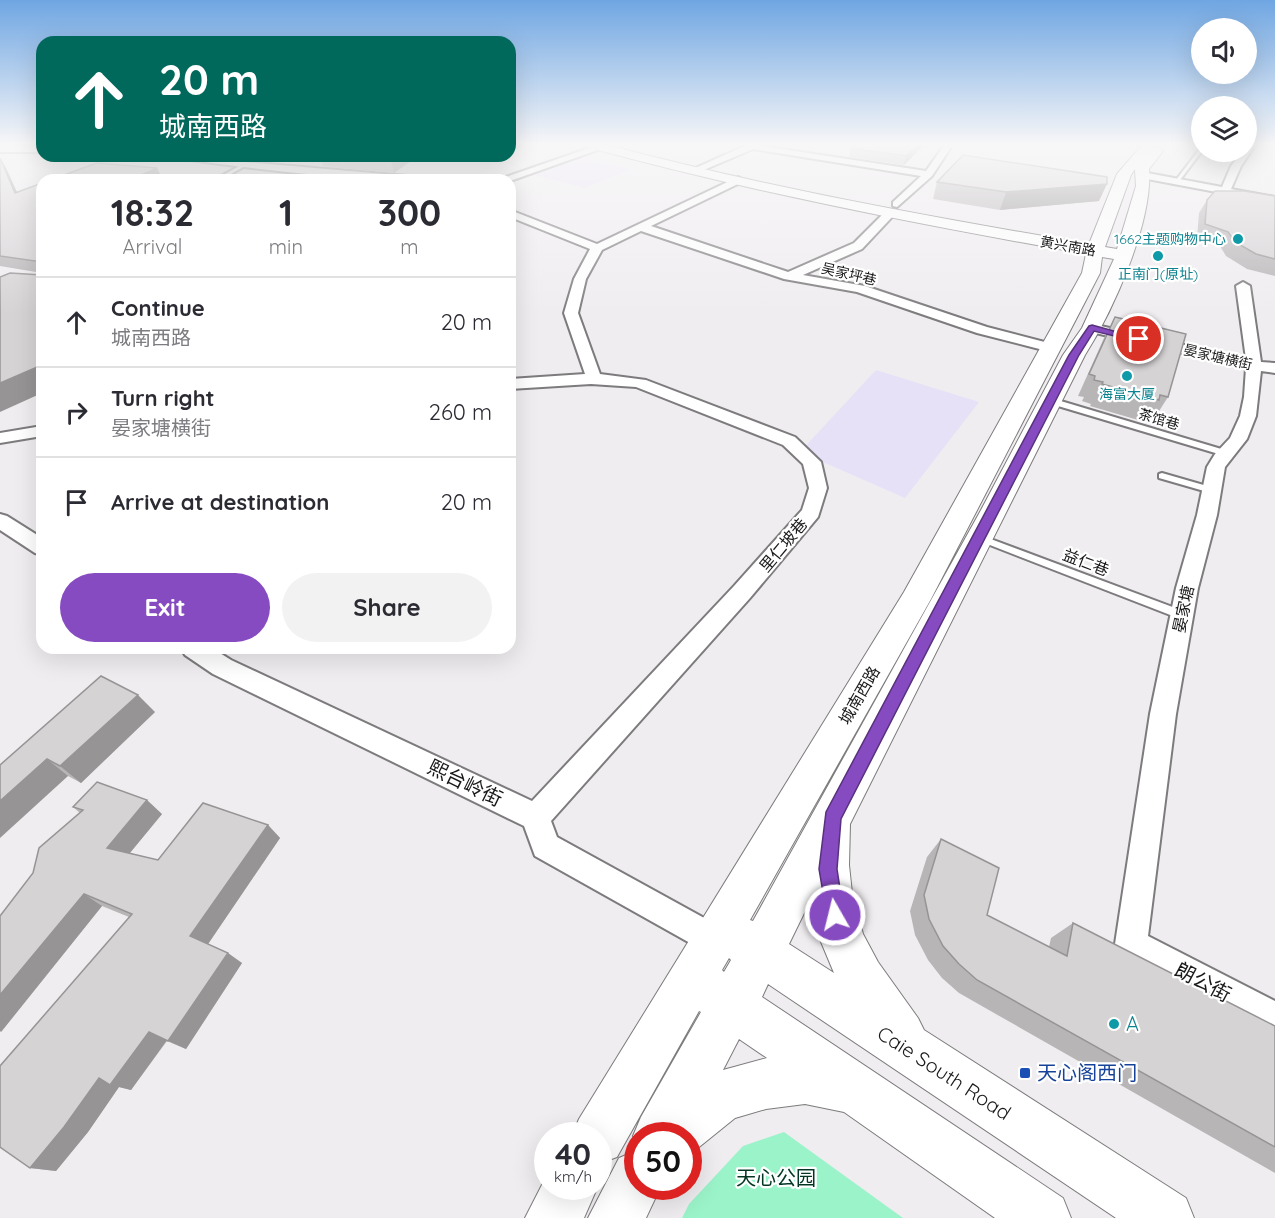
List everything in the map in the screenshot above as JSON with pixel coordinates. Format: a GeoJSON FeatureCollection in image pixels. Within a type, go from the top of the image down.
{"type":"FeatureCollection","features":[{"type":"Feature","properties":{"kind":"main road","name":"黄兴南路"},"geometry":{"type":"LineString","coordinates":[[849,201],[1048,238],[1107,254]]}},
{"type":"Feature","properties":{"kind":"main road","name":"黄兴南路"},"geometry":{"type":"LineString","coordinates":[[855,201],[893,209]]}},
{"type":"Feature","properties":{"kind":"main road"},"geometry":{"type":"LineString","coordinates":[[1107,254],[1104,224],[1113,201]]}},
{"type":"Feature","properties":{"kind":"main road"},"geometry":{"type":"LineString","coordinates":[[1048,238],[1082,256],[1089,263],[1107,254],[1132,201]]}},
{"type":"Feature","properties":{"kind":"main road"},"geometry":{"type":"LineString","coordinates":[[1048,238],[1093,232],[1104,224]]}},
{"type":"Feature","properties":{"kind":"main road","name":"城南西路"},"geometry":{"type":"LineString","coordinates":[[609,1122],[724,961],[832,818],[1074,355],[1092,328],[1107,254]]}},
{"type":"Feature","properties":{"kind":"main road","name":"城南西路"},"geometry":{"type":"LineString","coordinates":[[665,1122],[724,961],[915,599],[1051,348],[1107,254]]}},
{"type":"Feature","properties":{"kind":"main road"},"geometry":{"type":"LineString","coordinates":[[832,818],[828,869],[835,915],[851,963],[880,1011],[919,1056]]}},
{"type":"Feature","properties":{"kind":"main road"},"geometry":{"type":"LineString","coordinates":[[724,961],[854,1090],[1043,1218]]}},
{"type":"Feature","properties":{"kind":"main road","name":"Caie South Road"},"geometry":{"type":"LineString","coordinates":[[724,961],[919,1056],[1166,1218]]}},
{"type":"Feature","properties":{"kind":"main road"},"geometry":{"type":"LineString","coordinates":[[688,1122],[722,1096],[766,1084],[805,1079],[854,1090]]}},
{"type":"Feature","properties":{"kind":"main road"},"geometry":{"type":"LineString","coordinates":[[553,1218],[563,1200]]}},
{"type":"Feature","properties":{"kind":"main road"},"geometry":{"type":"LineString","coordinates":[[616,1218],[626,1200]]}},
{"type":"Feature","properties":{"kind":"street"},"geometry":{"type":"LineString","coordinates":[[594,378],[584,342],[571,313],[580,279],[597,248],[693,201]]}},
{"type":"Feature","properties":{"kind":"street"},"geometry":{"type":"LineString","coordinates":[[789,276],[858,246],[901,201]]}},
{"type":"Feature","properties":{"kind":"street"},"geometry":{"type":"LineString","coordinates":[[516,215],[597,248]]}},
{"type":"Feature","properties":{"kind":"street","name":"吴家坪巷"},"geometry":{"type":"LineString","coordinates":[[641,227],[789,276],[860,290],[982,330],[1051,348]]}},
{"type":"Feature","properties":{"kind":"street","name":"晏家塘"},"geometry":{"type":"LineString","coordinates":[[1131,944],[1163,714],[1182,615],[1216,467],[1241,434],[1265,367],[1243,286]]}},
{"type":"Feature","properties":{"kind":"street","name":"晏家塘横街"},"geometry":{"type":"LineString","coordinates":[[1092,328],[1265,367]]}},
{"type":"Feature","properties":{"kind":"street","name":"里仁坡巷"},"geometry":{"type":"LineString","coordinates":[[516,384],[594,378],[619,378],[640,383],[789,441],[812,462],[818,488],[811,512],[750,584],[536,817]]}},
{"type":"Feature","properties":{"kind":"street"},"geometry":{"type":"LineString","coordinates":[[0,438],[36,432]]}},
{"type":"Feature","properties":{"kind":"street"},"geometry":{"type":"LineString","coordinates":[[0,522],[36,544]]}},
{"type":"Feature","properties":{"kind":"street","name":"熙台岭街"},"geometry":{"type":"LineString","coordinates":[[203,654],[222,667],[536,817]]}},
{"type":"Feature","properties":{"kind":"street"},"geometry":{"type":"LineString","coordinates":[[536,817],[545,846],[724,961]]}},
{"type":"Feature","properties":{"kind":"street","name":"朗公街"},"geometry":{"type":"LineString","coordinates":[[1131,944],[1275,1020]]}},
{"type":"Feature","properties":{"kind":"lane","name":"茶馆巷"},"geometry":{"type":"LineString","coordinates":[[1051,401],[1225,453]]}},
{"type":"Feature","properties":{"kind":"lane"},"geometry":{"type":"LineString","coordinates":[[1162,476],[1211,490]]}},
{"type":"Feature","properties":{"kind":"lane","name":"益仁巷"},"geometry":{"type":"LineString","coordinates":[[980,538],[1182,615]]}},
{"type":"Feature","properties":{"kind":"shaded area"},"geometry":{"type":"Polygon","coordinates":[[[876,370],[979,402],[905,498],[800,452],[876,370]]]}},
{"type":"Feature","properties":{"kind":"green space","name":"天心公园"},"geometry":{"type":"Polygon","coordinates":[[[784,1132],[903,1218],[682,1218],[689,1204],[693,1200],[702,1200],[702,1190],[743,1146],[784,1132]]]}},
{"type":"Feature","properties":{"kind":"building"},"geometry":{"type":"Polygon","coordinates":[[[0,201],[36,201],[36,261],[0,256],[0,201]]]}},
{"type":"Feature","properties":{"kind":"building","name":"1662主题购物中心"},"geometry":{"type":"Polygon","coordinates":[[[1207,201],[1275,201],[1275,259],[1256,254],[1235,242],[1228,232],[1205,224],[1207,201]]]}},
{"type":"Feature","properties":{"kind":"building"},"geometry":{"type":"Polygon","coordinates":[[[10,273],[36,275],[36,368],[0,383],[0,277],[10,273]]]}},
{"type":"Feature","properties":{"kind":"building","name":"海富大厦"},"geometry":{"type":"Polygon","coordinates":[[[1115,317],[1186,334],[1168,397],[1160,395],[1159,400],[1102,384],[1103,382],[1094,380],[1095,376],[1089,374],[1115,317]]]}},
{"type":"Feature","properties":{"kind":"building"},"geometry":{"type":"Polygon","coordinates":[[[101,676],[138,695],[60,766],[47,759],[0,801],[0,765],[101,676]]]}},
{"type":"Feature","properties":{"kind":"building"},"geometry":{"type":"Polygon","coordinates":[[[97,782],[147,800],[107,848],[158,860],[203,803],[268,825],[190,936],[228,953],[168,1041],[149,1032],[110,1085],[99,1078],[64,1127],[30,1168],[0,1147],[0,1066],[132,914],[84,894],[0,995],[0,916],[33,873],[39,848],[83,810],[73,807],[97,782]]]}},
{"type":"Feature","properties":{"kind":"building","name":"A"},"geometry":{"type":"Polygon","coordinates":[[[941,839],[999,868],[987,915],[1067,956],[1073,923],[1275,1026],[1275,1147],[977,980],[959,964],[943,946],[929,919],[924,895],[941,839]]]}},
{"type":"Feature","properties":{"kind":"place","name":"1662主题购物中心"},"geometry":{"type":"Point","coordinates":[1238,239]}},
{"type":"Feature","properties":{"kind":"place","name":"正南门(原址)"},"geometry":{"type":"Point","coordinates":[1158,256]}},
{"type":"Feature","properties":{"kind":"place","name":"海富大厦"},"geometry":{"type":"Point","coordinates":[1127,376]}},
{"type":"Feature","properties":{"kind":"place","name":"A"},"geometry":{"type":"Point","coordinates":[1114,1024]}},
{"type":"Feature","properties":{"kind":"place","name":"天心阁西门"},"geometry":{"type":"Point","coordinates":[1025,1073]}},
{"type":"Feature","properties":{"kind":"route"},"geometry":{"type":"LineString","coordinates":[[835,915],[828,869],[832,818],[1074,355],[1092,328],[1139,339]]}}]}
